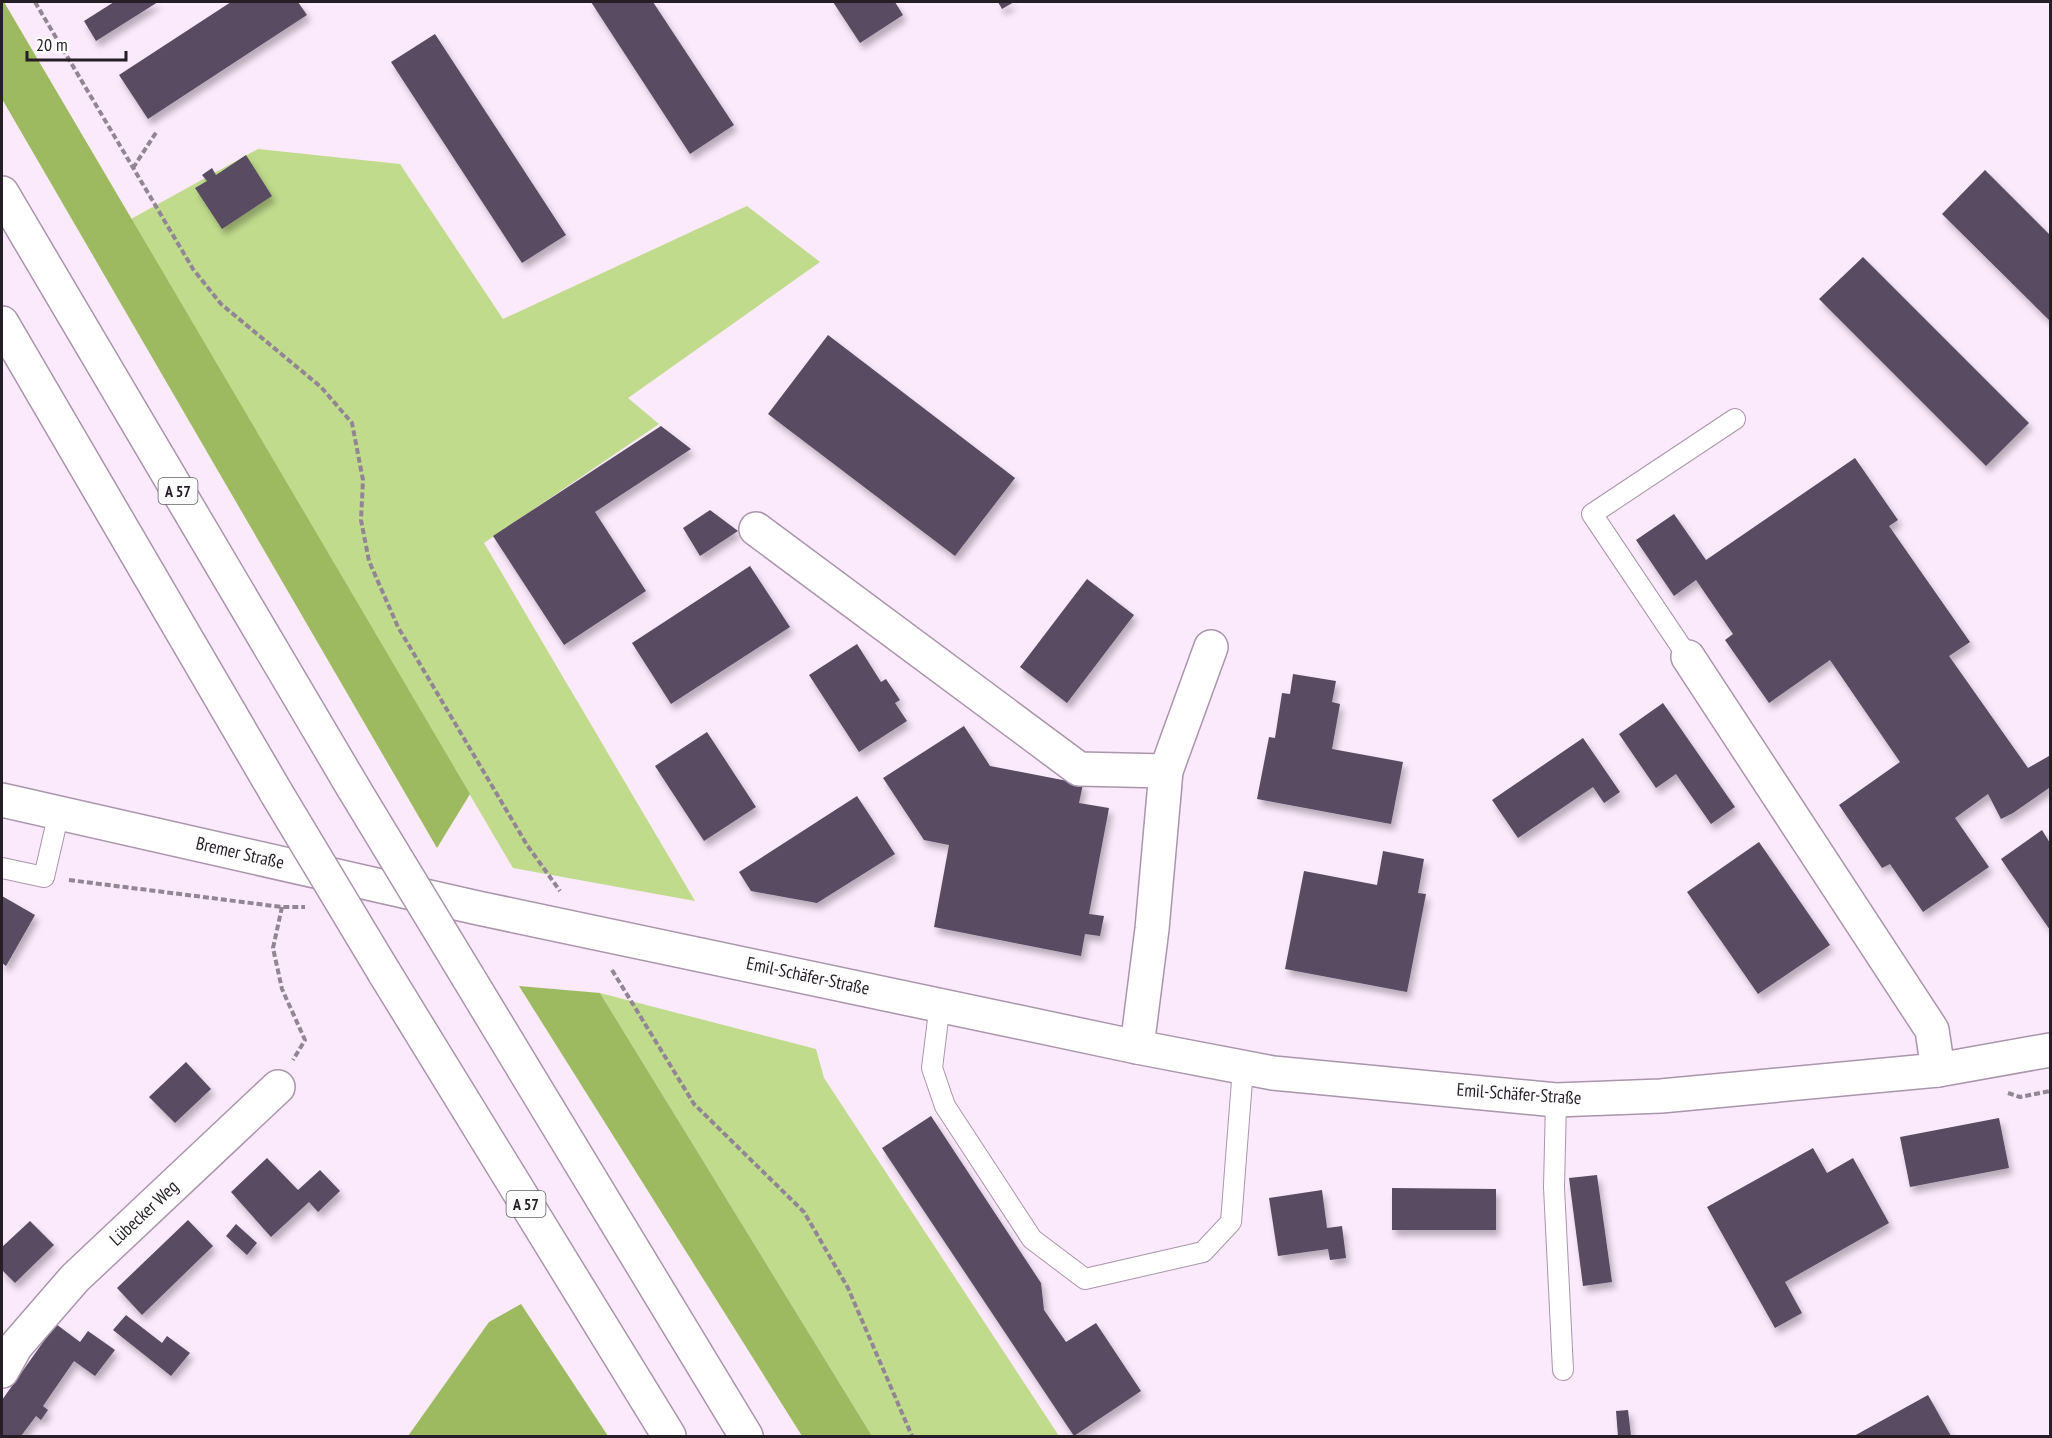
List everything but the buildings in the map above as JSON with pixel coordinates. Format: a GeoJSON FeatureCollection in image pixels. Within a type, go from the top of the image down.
{"type":"FeatureCollection","features":[{"type":"Feature","properties":{"kind":"main road","name":"A 57"},"geometry":{"type":"LineString","coordinates":[[2,194],[354,789],[746,1437]]}},
{"type":"Feature","properties":{"kind":"main road","name":"A 57"},"geometry":{"type":"LineString","coordinates":[[2,323],[384,972],[669,1437]]}},
{"type":"Feature","properties":{"kind":"main road"},"geometry":{"type":"LineString","coordinates":[[756,530],[1079,768],[1166,771]]}},
{"type":"Feature","properties":{"kind":"main road"},"geometry":{"type":"LineString","coordinates":[[1137,1047],[1152,929],[1166,771],[1211,647]]}},
{"type":"Feature","properties":{"kind":"main road"},"geometry":{"type":"LineString","coordinates":[[1688,657],[1932,1030],[1938,1070]]}},
{"type":"Feature","properties":{"kind":"main road","name":"Bremer Straße"},"geometry":{"type":"LineString","coordinates":[[2,800],[478,908]]}},
{"type":"Feature","properties":{"kind":"main road","name":"Emil-Schäfer-Straße"},"geometry":{"type":"LineString","coordinates":[[478,908],[1243,1068],[1556,1101],[1661,1096],[1938,1070],[2050,1050]]}},
{"type":"Feature","properties":{"kind":"main road","name":"Lübecker Weg"},"geometry":{"type":"LineString","coordinates":[[6,1351],[75,1278],[278,1087]]}},
{"type":"Feature","properties":{"kind":"lane"},"geometry":{"type":"LineString","coordinates":[[1688,657],[1592,514],[1736,419]]}},
{"type":"Feature","properties":{"kind":"lane"},"geometry":{"type":"LineString","coordinates":[[2,868],[44,877],[59,812]]}},
{"type":"Feature","properties":{"kind":"lane"},"geometry":{"type":"LineString","coordinates":[[940,1003],[932,1068],[945,1106],[1032,1239],[1085,1279],[1203,1252],[1231,1222],[1243,1068]]}},
{"type":"Feature","properties":{"kind":"lane"},"geometry":{"type":"LineString","coordinates":[[1556,1101],[1554,1187],[1563,1370]]}},
{"type":"Feature","properties":{"kind":"path"},"geometry":{"type":"LineString","coordinates":[[35,2],[193,269],[221,304],[321,387],[352,423],[363,480],[361,520],[369,561],[398,627],[526,845],[588,931],[694,1104],[804,1212],[848,1288],[912,1437]]}},
{"type":"Feature","properties":{"kind":"path"},"geometry":{"type":"LineString","coordinates":[[133,168],[157,131]]}},
{"type":"Feature","properties":{"kind":"path"},"geometry":{"type":"LineString","coordinates":[[44,877],[282,907],[316,907]]}},
{"type":"Feature","properties":{"kind":"path"},"geometry":{"type":"LineString","coordinates":[[278,1087],[305,1040],[282,989],[273,948],[282,907]]}},
{"type":"Feature","properties":{"kind":"green space"},"geometry":{"type":"Polygon","coordinates":[[[2,2],[470,794],[437,848],[2,99],[2,2]]]}},
{"type":"Feature","properties":{"kind":"green space"},"geometry":{"type":"Polygon","coordinates":[[[258,149],[400,164],[503,319],[747,206],[820,262],[628,398],[659,424],[484,543],[695,901],[513,868],[131,219],[258,149]]]}},
{"type":"Feature","properties":{"kind":"green space"},"geometry":{"type":"Polygon","coordinates":[[[519,986],[600,993],[872,1436],[802,1436],[519,986]]]}},
{"type":"Feature","properties":{"kind":"green space"},"geometry":{"type":"Polygon","coordinates":[[[600,993],[816,1049],[824,1078],[1059,1436],[872,1436],[600,993]]]}},
{"type":"Feature","properties":{"kind":"green space"},"geometry":{"type":"Polygon","coordinates":[[[521,1304],[608,1436],[408,1436],[489,1322],[521,1304]]]}}]}
